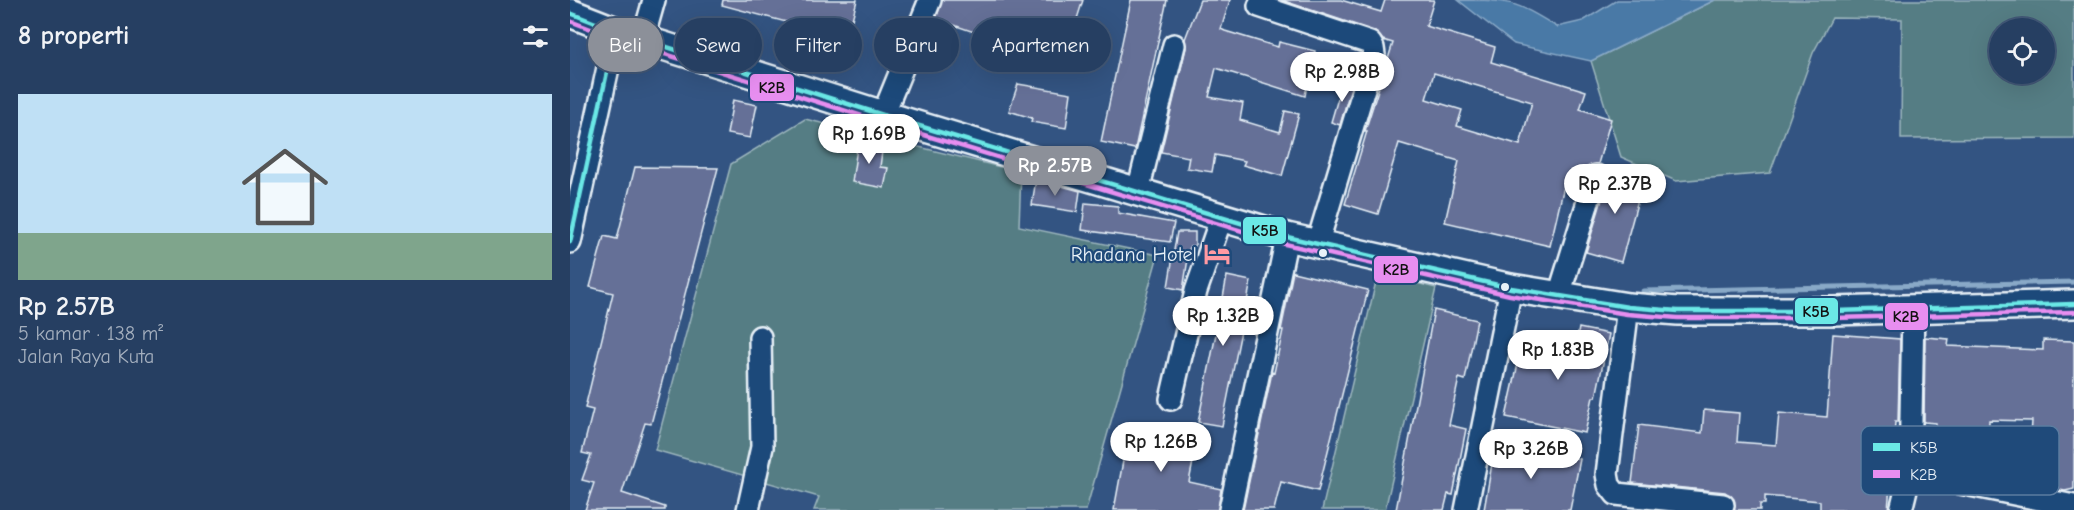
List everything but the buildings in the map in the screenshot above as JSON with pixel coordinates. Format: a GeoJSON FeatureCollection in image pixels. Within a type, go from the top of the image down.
{"type":"FeatureCollection","features":[{"type":"Feature","properties":{"kind":"main road"},"geometry":{"type":"LineString","coordinates":[[570,14],[588,21]]}},
{"type":"Feature","properties":{"kind":"main road"},"geometry":{"type":"LineString","coordinates":[[663,45],[883,115],[1287,237],[1511,288],[1628,307],[1741,311],[2074,304]]}},
{"type":"Feature","properties":{"kind":"street"},"geometry":{"type":"LineString","coordinates":[[649,18],[654,0]]}},
{"type":"Feature","properties":{"kind":"street"},"geometry":{"type":"LineString","coordinates":[[883,115],[930,0]]}},
{"type":"Feature","properties":{"kind":"street"},"geometry":{"type":"LineString","coordinates":[[1259,6],[1370,43],[1373,48],[1374,55],[1317,245]]}},
{"type":"Feature","properties":{"kind":"street"},"geometry":{"type":"LineString","coordinates":[[1138,191],[1174,45]]}},
{"type":"Feature","properties":{"kind":"street"},"geometry":{"type":"LineString","coordinates":[[570,242],[578,167],[605,72]]}},
{"type":"Feature","properties":{"kind":"street"},"geometry":{"type":"LineString","coordinates":[[1559,295],[1596,176]]}},
{"type":"Feature","properties":{"kind":"street"},"geometry":{"type":"LineString","coordinates":[[1171,399],[1196,291],[1221,216]]}},
{"type":"Feature","properties":{"kind":"street"},"geometry":{"type":"LineString","coordinates":[[1230,510],[1287,237]]}},
{"type":"Feature","properties":{"kind":"street"},"geometry":{"type":"LineString","coordinates":[[1466,510],[1511,288]]}},
{"type":"Feature","properties":{"kind":"street"},"geometry":{"type":"LineString","coordinates":[[1628,307],[1606,474],[1609,486],[1616,494],[1723,506]]}},
{"type":"Feature","properties":{"kind":"street"},"geometry":{"type":"LineString","coordinates":[[1911,426],[1913,308]]}},
{"type":"Feature","properties":{"kind":"street"},"geometry":{"type":"LineString","coordinates":[[748,510],[762,447],[760,337]]}},
{"type":"Feature","properties":{"kind":"street"},"geometry":{"type":"LineString","coordinates":[[1901,510],[1905,495]]}},
{"type":"Feature","properties":{"kind":"street"},"geometry":{"type":"LineString","coordinates":[[2019,495],[2074,506]]}},
{"type":"Feature","properties":{"kind":"green space"},"geometry":{"type":"Polygon","coordinates":[[[1715,0],[2074,0],[2074,138],[1901,139],[1902,19],[1832,18],[1813,53],[1770,173],[1676,181],[1621,157],[1591,61],[1715,0]]]}},
{"type":"Feature","properties":{"kind":"green space"},"geometry":{"type":"Polygon","coordinates":[[[805,119],[1021,172],[1019,226],[1158,255],[1086,510],[814,510],[819,497],[655,450],[731,164],[805,119]]]}},
{"type":"Feature","properties":{"kind":"green space"},"geometry":{"type":"Polygon","coordinates":[[[1378,273],[1436,288],[1385,510],[1322,510],[1378,273]]]}},
{"type":"Feature","properties":{"kind":"water"},"geometry":{"type":"Polygon","coordinates":[[[1458,0],[1510,3],[1530,11],[1557,27],[1583,21],[1617,0],[1715,0],[1591,61],[1514,44],[1458,0]]]}},
{"type":"Feature","properties":{"kind":"waterway"},"geometry":{"type":"LineString","coordinates":[[1643,291],[2074,282]]}},
{"type":"Feature","properties":{"kind":"transit line","name":"K5B"},"geometry":{"type":"LineString","coordinates":[[570,13],[616,31],[883,115],[1287,237],[1511,288],[1628,307],[1678,311],[1834,311],[2074,304]]}},
{"type":"Feature","properties":{"kind":"transit line","name":"K2B"},"geometry":{"type":"LineString","coordinates":[[570,21],[614,38],[881,122],[1285,244],[1510,295],[1627,314],[1678,318],[1834,318],[2074,312]]}},
{"type":"Feature","properties":{"kind":"transit line","name":"K5B"},"geometry":{"type":"LineString","coordinates":[[570,242],[607,72]]}},
{"type":"Feature","properties":{"kind":"place","name":"Rhadana Hotel"},"geometry":{"type":"Point","coordinates":[1217,254]}}]}
